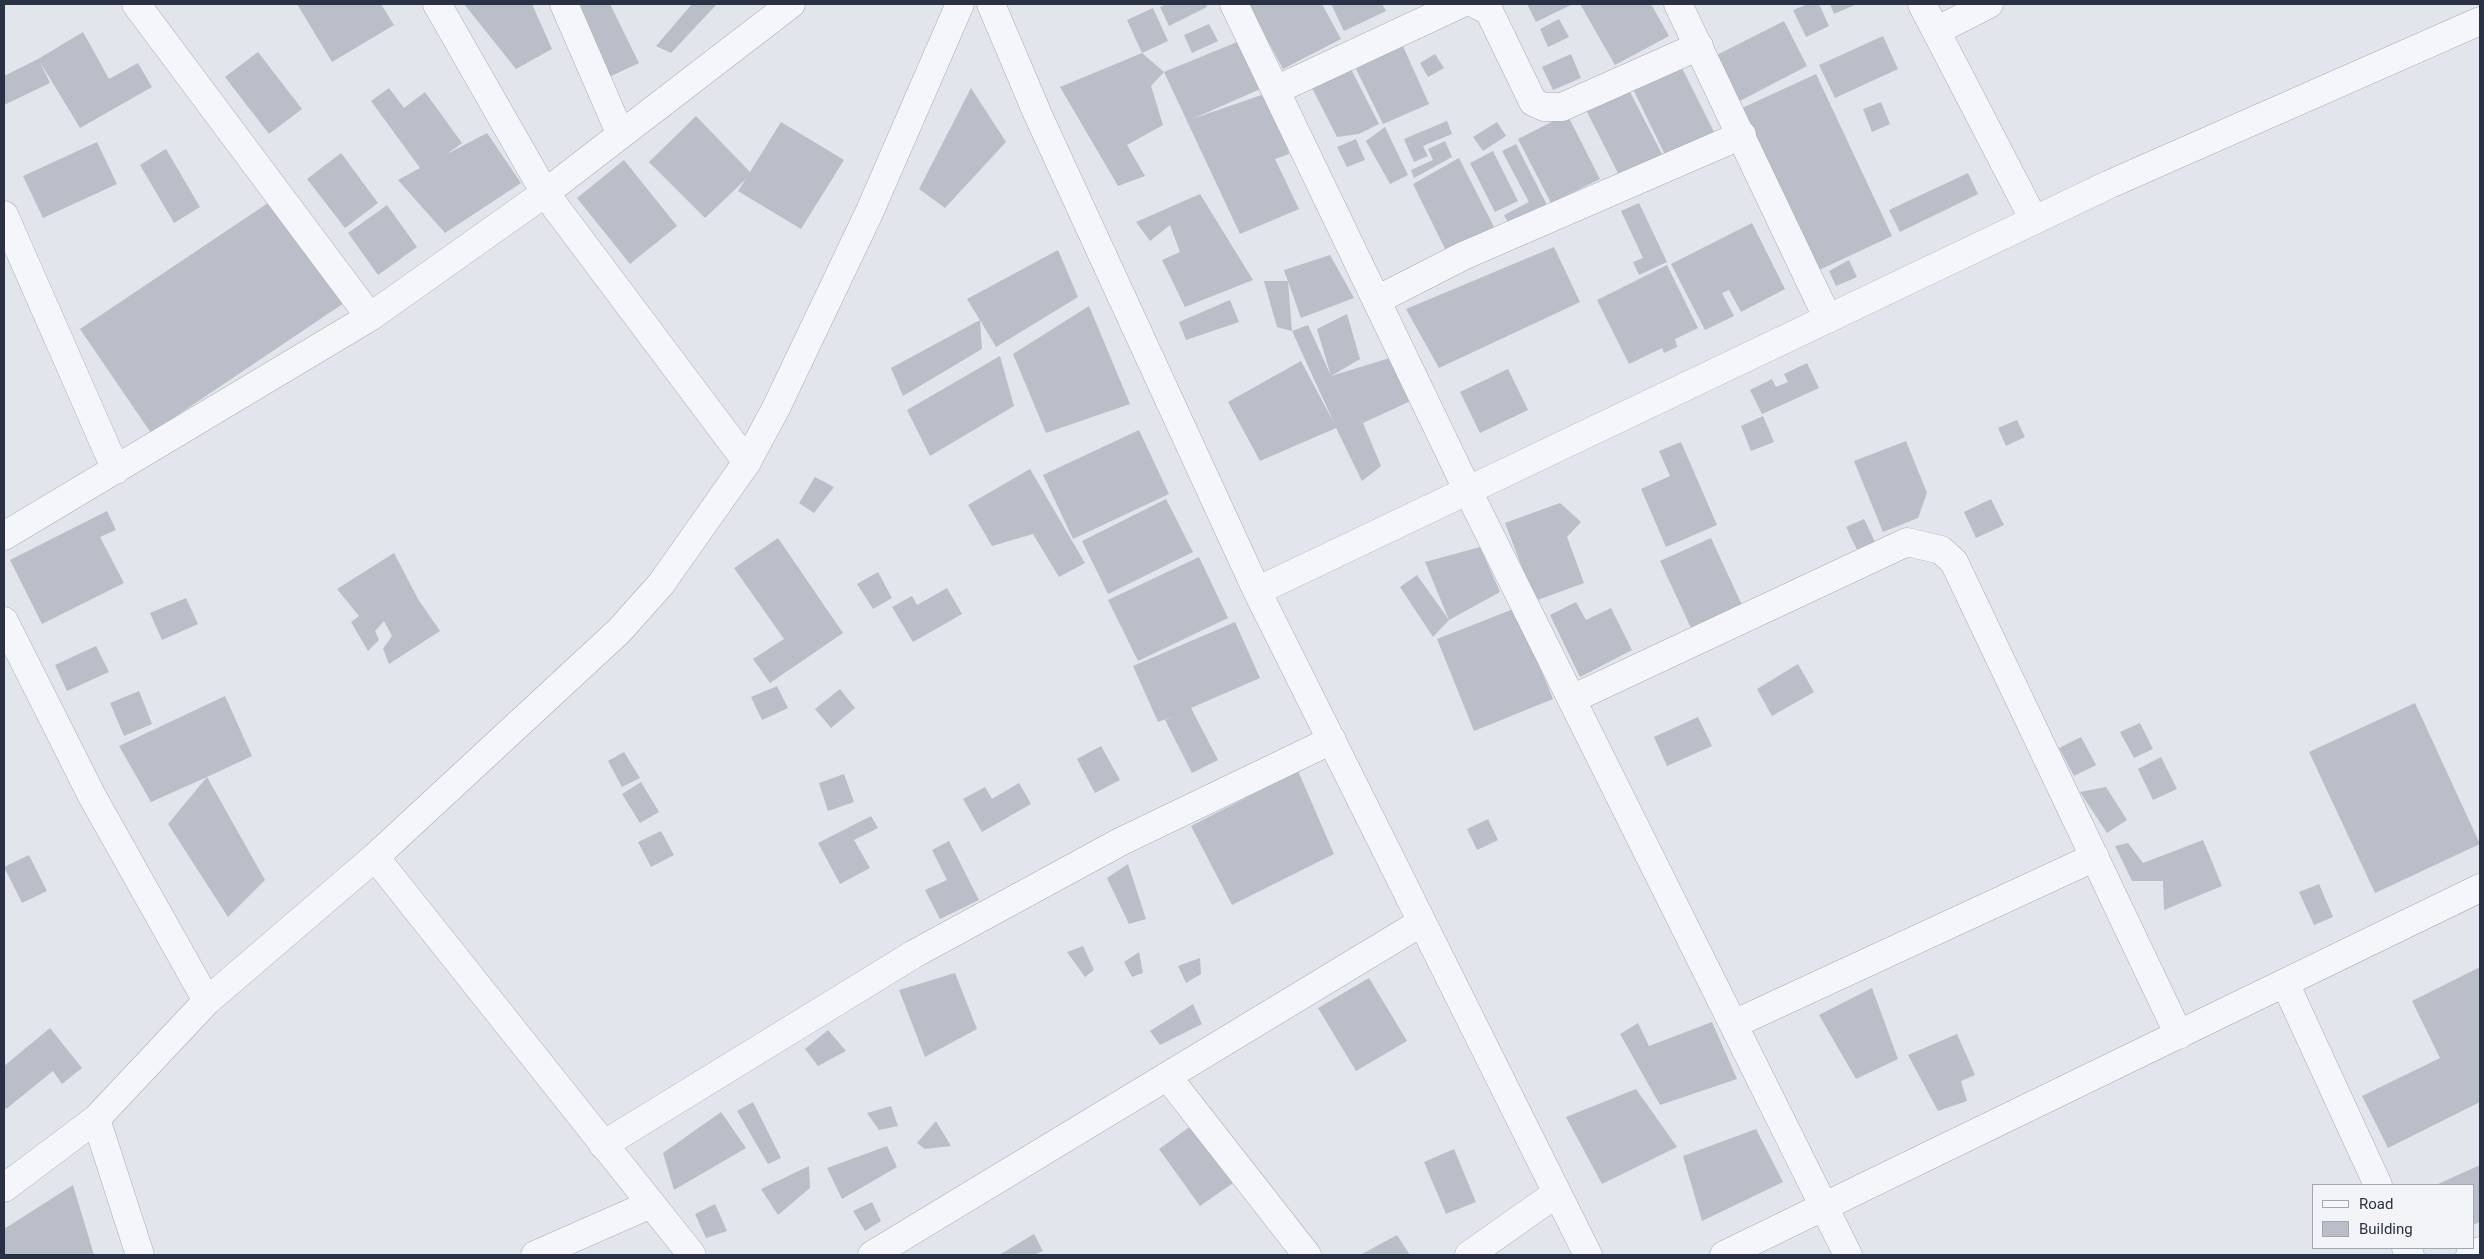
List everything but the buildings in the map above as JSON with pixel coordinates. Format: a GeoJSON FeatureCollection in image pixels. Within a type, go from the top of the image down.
{"type":"FeatureCollection","features":[{"type":"Feature","properties":{"kind":"street"},"geometry":{"type":"LineString","coordinates":[[136,4],[370,317]]}},
{"type":"Feature","properties":{"kind":"street"},"geometry":{"type":"LineString","coordinates":[[437,4],[545,193],[747,462]]}},
{"type":"Feature","properties":{"kind":"street"},"geometry":{"type":"LineString","coordinates":[[564,4],[620,133]]}},
{"type":"Feature","properties":{"kind":"street"},"geometry":{"type":"LineString","coordinates":[[4,536],[370,317],[545,193],[620,133],[791,4]]}},
{"type":"Feature","properties":{"kind":"street"},"geometry":{"type":"LineString","coordinates":[[6,1181],[96,1119],[207,1001],[375,857],[619,631],[661,584],[747,462],[776,408],[869,213],[960,4]]}},
{"type":"Feature","properties":{"kind":"street"},"geometry":{"type":"LineString","coordinates":[[991,4],[1038,114],[1257,591],[1588,1255]]}},
{"type":"Feature","properties":{"kind":"street"},"geometry":{"type":"LineString","coordinates":[[1234,4],[1468,490],[1848,1255]]}},
{"type":"Feature","properties":{"kind":"street"},"geometry":{"type":"LineString","coordinates":[[1276,90],[1460,4]]}},
{"type":"Feature","properties":{"kind":"street"},"geometry":{"type":"LineString","coordinates":[[1475,4],[1489,11],[1533,102],[1544,108],[1562,107],[1699,46]]}},
{"type":"Feature","properties":{"kind":"street"},"geometry":{"type":"LineString","coordinates":[[1678,4],[1828,319]]}},
{"type":"Feature","properties":{"kind":"street"},"geometry":{"type":"LineString","coordinates":[[1922,4],[2034,220]]}},
{"type":"Feature","properties":{"kind":"street"},"geometry":{"type":"LineString","coordinates":[[1936,31],[1989,4]]}},
{"type":"Feature","properties":{"kind":"street"},"geometry":{"type":"LineString","coordinates":[[1257,591],[2110,184],[2480,21]]}},
{"type":"Feature","properties":{"kind":"street"},"geometry":{"type":"LineString","coordinates":[[1377,300],[1463,256],[1742,135]]}},
{"type":"Feature","properties":{"kind":"street"},"geometry":{"type":"LineString","coordinates":[[4,215],[116,470]]}},
{"type":"Feature","properties":{"kind":"street"},"geometry":{"type":"LineString","coordinates":[[1572,699],[1907,542],[1941,550],[1954,562],[2179,1035]]}},
{"type":"Feature","properties":{"kind":"street"},"geometry":{"type":"LineString","coordinates":[[4,621],[92,796],[207,1001]]}},
{"type":"Feature","properties":{"kind":"street"},"geometry":{"type":"LineString","coordinates":[[603,1146],[914,954],[1120,842],[1332,740]]}},
{"type":"Feature","properties":{"kind":"street"},"geometry":{"type":"LineString","coordinates":[[375,857],[603,1146],[692,1255]]}},
{"type":"Feature","properties":{"kind":"street"},"geometry":{"type":"LineString","coordinates":[[1734,1024],[2095,857]]}},
{"type":"Feature","properties":{"kind":"street"},"geometry":{"type":"LineString","coordinates":[[1724,1255],[2480,888]]}},
{"type":"Feature","properties":{"kind":"street"},"geometry":{"type":"LineString","coordinates":[[872,1255],[1422,922]]}},
{"type":"Feature","properties":{"kind":"street"},"geometry":{"type":"LineString","coordinates":[[2285,983],[2378,1184]]}},
{"type":"Feature","properties":{"kind":"street"},"geometry":{"type":"LineString","coordinates":[[1167,1076],[1307,1255]]}},
{"type":"Feature","properties":{"kind":"street"},"geometry":{"type":"LineString","coordinates":[[96,1119],[140,1255]]}},
{"type":"Feature","properties":{"kind":"street"},"geometry":{"type":"LineString","coordinates":[[1469,1255],[1557,1193]]}},
{"type":"Feature","properties":{"kind":"street"},"geometry":{"type":"LineString","coordinates":[[535,1255],[651,1204]]}},
{"type":"Feature","properties":{"kind":"street"},"geometry":{"type":"LineString","coordinates":[[2470,1255],[2480,1251]]}}]}
